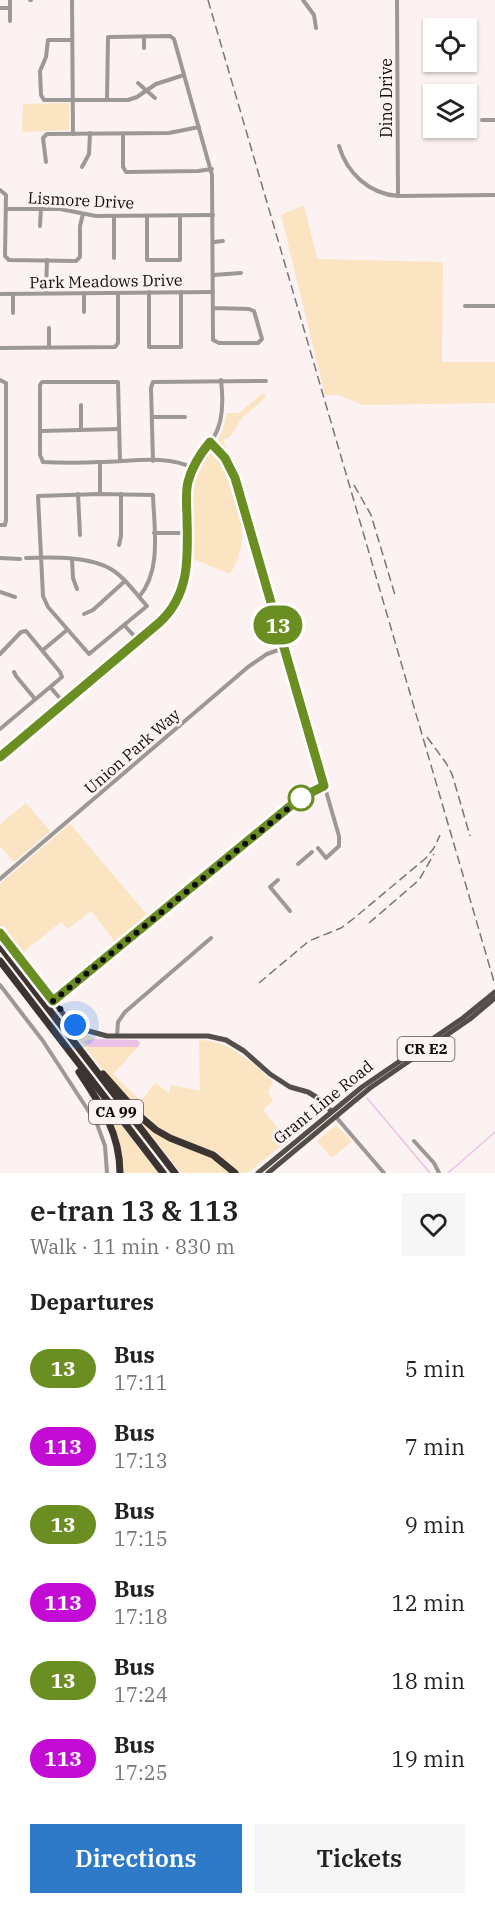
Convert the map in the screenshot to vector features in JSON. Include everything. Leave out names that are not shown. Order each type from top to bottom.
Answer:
[{"type":"highway","name":"CA 99","points":[[0,946],[175,1173]]},
{"type":"highway","name":"CA 99","points":[[0,961],[163,1173]]},
{"type":"highway","points":[[64,1030],[151,1126],[170,1138],[217,1157],[235,1173]]},
{"type":"highway","points":[[68,1052],[110,1121],[118,1147],[120,1173]]},
{"type":"main road","points":[[0,933],[65,1016],[80,1028],[100,1035],[208,1036],[226,1040],[244,1051],[270,1074],[290,1087],[308,1092],[321,1100],[331,1111]]},
{"type":"main road","name":"Grant Line Road","points":[[268,1173],[385,1077],[481,1007],[495,992]]},
{"type":"main road","name":"Grant Line Road","points":[[258,1173],[375,1077],[495,998]]},
{"type":"street","points":[[10,0],[10,21]]},
{"type":"street","points":[[72,0],[73,134]]},
{"type":"street","points":[[303,0],[314,15],[316,28]]},
{"type":"street","name":"Dino Drive","points":[[397,0],[398,196]]},
{"type":"street","points":[[0,8],[10,8]]},
{"type":"street","points":[[107,100],[108,37],[170,36],[174,39],[212,169],[213,340],[219,343],[258,343],[262,339],[254,311],[214,309]]},
{"type":"street","points":[[144,37],[144,48]]},
{"type":"street","points":[[72,40],[48,40],[40,71],[43,100],[131,99],[156,84],[184,75]]},
{"type":"street","points":[[138,83],[155,98]]},
{"type":"street","points":[[482,120],[495,120]]},
{"type":"street","points":[[46,162],[43,138],[47,134],[174,133],[199,127]]},
{"type":"street","points":[[82,167],[89,154],[90,134]]},
{"type":"street","points":[[123,134],[123,167],[126,172],[212,169]]},
{"type":"street","points":[[339,146],[350,170],[360,180],[376,190],[398,196],[495,195]]},
{"type":"street","name":"Lismore Drive","points":[[0,190],[6,195],[6,209],[67,209],[83,214],[114,216],[213,215]]},
{"type":"street","points":[[40,226],[41,208]]},
{"type":"street","points":[[6,209],[6,256],[9,260],[76,261],[80,257],[80,226],[83,214]]},
{"type":"street","points":[[114,216],[114,258]]},
{"type":"street","points":[[147,216],[147,260],[180,260],[180,216]]},
{"type":"street","points":[[213,242],[223,241]]},
{"type":"street","points":[[46,293],[47,260]]},
{"type":"street","points":[[213,275],[241,273]]},
{"type":"street","points":[[149,292],[149,347],[181,347],[181,292]]},
{"type":"street","name":"Park Meadows Drive","points":[[0,294],[213,292]]},
{"type":"street","points":[[84,293],[84,312]]},
{"type":"street","points":[[0,348],[115,346],[118,343],[118,293]]},
{"type":"street","points":[[13,294],[13,313]]},
{"type":"street","points":[[465,306],[495,306]]},
{"type":"street","points":[[49,328],[49,347]]},
{"type":"street","points":[[0,380],[6,383],[6,520],[5,525],[0,525]]},
{"type":"street","points":[[0,757],[166,617],[180,597],[187,570],[186,495],[192,468],[217,431],[221,419],[221,380]]},
{"type":"street","points":[[120,461],[118,382],[45,381],[40,385],[40,457],[43,462],[100,462],[153,460],[175,461],[192,468]]},
{"type":"street","points":[[153,460],[151,384],[153,382],[266,381]]},
{"type":"street","points":[[81,405],[81,430]]},
{"type":"street","points":[[152,417],[184,417]]},
{"type":"street","points":[[40,431],[119,429]]},
{"type":"street","points":[[210,442],[225,458],[235,478],[339,836],[339,846],[326,858],[318,848]]},
{"type":"street","points":[[100,462],[100,494]]},
{"type":"street","points":[[0,476],[6,476]]},
{"type":"street","points":[[78,494],[80,535]]},
{"type":"street","points":[[119,544],[121,494]]},
{"type":"street","points":[[26,558],[41,557],[89,561],[103,565],[125,581],[139,597],[147,606],[89,654],[44,600],[41,584],[41,557],[38,496],[153,495],[152,575],[139,597]]},
{"type":"street","points":[[154,533],[188,533]]},
{"type":"street","points":[[0,558],[20,559]]},
{"type":"street","points":[[72,560],[72,575],[76,590]]},
{"type":"street","points":[[84,614],[93,610],[125,581]]},
{"type":"street","points":[[0,592],[15,597]]},
{"type":"street","points":[[124,625],[138,640]]},
{"type":"street","points":[[43,650],[67,630]]},
{"type":"street","points":[[0,654],[21,632],[26,631],[62,677],[0,729]]},
{"type":"street","name":"Union Park Way","points":[[0,879],[248,667],[267,654],[284,648]]},
{"type":"street","points":[[14,672],[35,699]]},
{"type":"street","points":[[51,687],[64,703]]},
{"type":"street","points":[[53,1001],[300,798],[324,786]]},
{"type":"street","points":[[298,864],[312,852]]},
{"type":"street","points":[[278,880],[270,887],[290,911]]},
{"type":"street","points":[[117,1036],[118,1022],[125,1012],[211,938]]},
{"type":"street","points":[[0,985],[39,1035],[97,1124],[106,1150],[107,1173]]},
{"type":"street","points":[[336,1117],[384,1173]]},
{"type":"street","points":[[414,1141],[436,1166],[439,1173]]},
{"type":"shaded area","points":[[69,103],[69,130],[22,132],[23,104]]},
{"type":"shaded area","points":[[304,205],[317,259],[443,262],[442,362],[495,362],[495,403],[362,405],[339,395],[325,395],[281,215]]},
{"type":"shaded area","points":[[263,393],[266,397],[242,418],[230,437],[223,439],[228,454],[217,442],[227,413],[239,413]]},
{"type":"shaded area","points":[[208,450],[212,451],[223,463],[229,473],[242,516],[240,517],[241,547],[230,574],[191,558],[191,502],[195,475]]},
{"type":"shaded area","points":[[26,803],[50,831],[14,862],[0,846],[0,824]]},
{"type":"shaded area","points":[[70,824],[149,917],[117,944],[91,911],[68,929],[61,922],[21,954],[0,927],[0,884]]},
{"type":"shaded area","points":[[55,1009],[74,1028],[95,1039],[85,1041],[89,1047],[138,1047],[113,1074],[141,1101],[155,1083],[169,1093],[171,1085],[200,1091],[199,1040],[211,1041],[231,1048],[273,1082],[268,1092],[273,1101],[263,1110],[288,1140],[249,1172],[241,1173],[214,1152],[169,1134],[154,1125],[109,1077]]},
{"type":"shaded area","points":[[137,1040],[140,1043],[138,1047],[89,1047],[84,1041]]},
{"type":"shaded area","points":[[103,1102],[158,1173],[122,1173],[117,1133]]},
{"type":"shaded area","points":[[139,1118],[212,1158],[231,1173],[181,1173]]},
{"type":"shaded area","points":[[336,1125],[352,1141],[333,1157],[317,1141]]},
{"type":"waterway","points":[[367,1098],[430,1173]]},
{"type":"waterway","points":[[448,1173],[495,1132]]},
{"type":"railway","points":[[208,0],[495,985]]},
{"type":"railway","points":[[354,485],[371,515],[395,595]]},
{"type":"railway","points":[[427,737],[452,774],[470,836]]},
{"type":"railway","points":[[259,983],[309,941],[341,928],[353,919],[426,858],[440,835]]},
{"type":"railway","points":[[369,923],[419,880],[434,854]]},
{"type":"bus line","name":"13","points":[[0,757],[166,617],[176,604],[183,590],[187,570],[186,495],[188,483],[192,468],[210,442],[225,458],[235,478],[324,786],[300,798],[53,1001],[0,933]]},
{"type":"route","points":[[75,1025],[53,1001],[301,798]]}]
